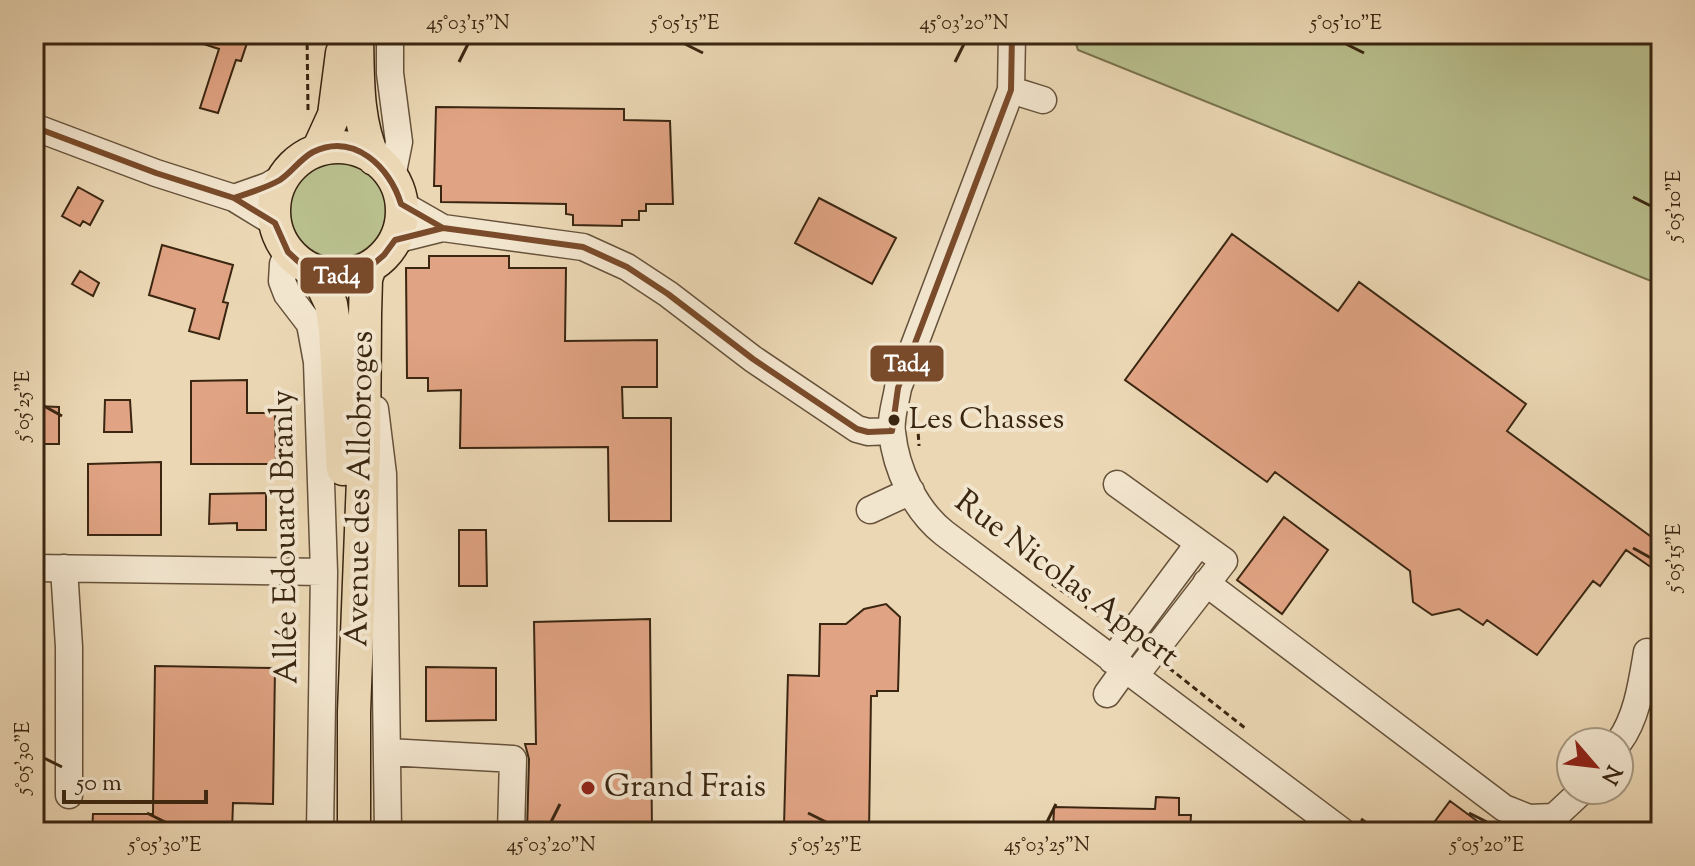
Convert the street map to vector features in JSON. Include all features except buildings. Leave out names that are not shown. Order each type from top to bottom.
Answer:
[{"type":"main road","points":[[344,39],[366,141],[389,180],[401,222],[395,240],[370,267],[353,274],[334,276],[316,272],[288,252],[275,223],[276,199],[285,176],[313,136],[334,115],[344,39]]},
{"type":"main road","points":[[313,136],[347,148],[389,180]]},
{"type":"main road","name":"Avenue des Allobroges","points":[[354,832],[354,712],[346,602],[342,436],[370,267]]},
{"type":"main road","name":"Avenue des Allobroges","points":[[316,272],[331,304],[373,463],[354,712]]},
{"type":"street","points":[[390,34],[390,73],[399,142],[389,180],[443,228]]},
{"type":"street","name":"Rue Nicolas Appert","points":[[1012,34],[1011,90],[898,388],[892,431],[903,474],[919,507],[937,528],[1334,824]]},
{"type":"street","points":[[1011,90],[1043,100]]},
{"type":"street","points":[[34,127],[156,173],[234,198],[275,223]]},
{"type":"street","points":[[234,198],[268,186],[285,176]]},
{"type":"street","points":[[395,240],[443,228],[583,247],[627,267],[668,294],[753,359],[857,429],[892,431]]},
{"type":"street","name":"Allée Edouard Branly","points":[[288,252],[282,281],[287,294],[310,324],[315,341],[324,572],[320,832]]},
{"type":"street","points":[[373,463],[388,752],[388,832]]},
{"type":"street","points":[[1117,484],[1224,561],[1152,655],[1124,668]]},
{"type":"street","points":[[870,510],[911,491]]},
{"type":"street","points":[[1107,694],[1124,668],[1130,638],[1199,543]]},
{"type":"street","points":[[34,568],[324,572]]},
{"type":"street","points":[[64,568],[69,647],[69,795]]},
{"type":"street","points":[[1206,583],[1504,808],[1529,818],[1554,817],[1566,806]]},
{"type":"street","points":[[1629,726],[1643,680],[1647,652]]},
{"type":"street","points":[[388,752],[513,759],[511,832]]},
{"type":"path","points":[[307,34],[313,136]]},
{"type":"path","points":[[917,410],[919,452]]},
{"type":"path","points":[[1052,584],[1130,638]]},
{"type":"path","points":[[1152,655],[1246,729]]},
{"type":"path","points":[[1334,824],[1379,832]]},
{"type":"green space","points":[[1073,34],[1661,34],[1661,285],[1078,50]]},
{"type":"green space","points":[[338,162],[356,166],[372,176],[382,192],[386,210],[382,228],[372,244],[356,254],[338,258],[320,254],[304,244],[294,228],[290,210],[294,192],[304,176],[320,166]]},
{"type":"transit line","name":"Tad4","points":[[34,127],[156,173],[234,198],[275,223],[288,252],[301,264],[334,276],[353,274],[370,267],[395,240],[443,228],[583,247],[627,267],[668,294],[753,359],[857,429],[892,431],[898,388],[1011,90],[1012,34]]},
{"type":"transit line","name":"Tad4","points":[[234,198],[280,180],[313,152],[342,146],[368,157],[388,177],[401,204],[443,228]]},
{"type":"place","name":"Les Chasses","points":[[894,420]]},
{"type":"place","name":"Grand Frais","points":[[588,788]]}]
